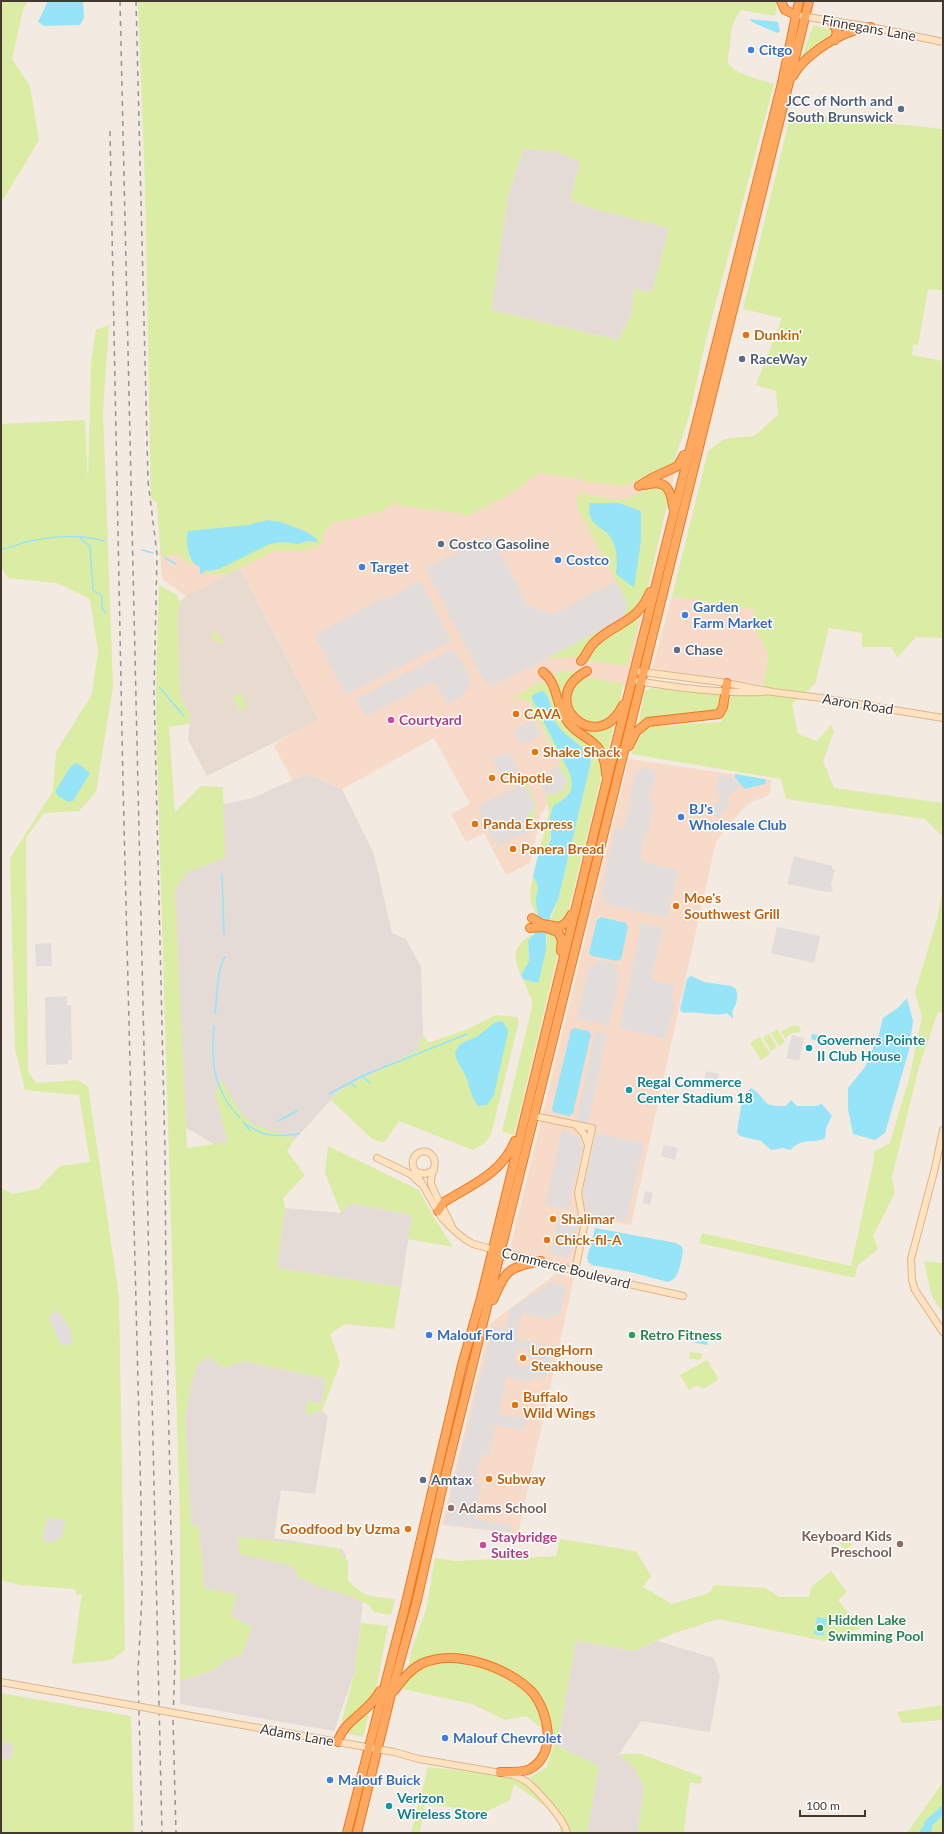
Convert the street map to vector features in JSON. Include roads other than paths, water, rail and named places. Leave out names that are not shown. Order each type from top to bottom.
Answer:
[{"type":"highway","points":[[781,1],[785,10],[796,15]]},
{"type":"highway","points":[[357,1833],[386,1678],[497,1250],[534,1116],[620,767],[641,681],[639,671],[660,570],[782,83],[799,1]]},
{"type":"highway","points":[[347,1833],[391,1694],[419,1593],[443,1486],[485,1317],[497,1250],[524,1122],[606,784],[632,680],[639,671],[809,1]]},
{"type":"highway","points":[[831,21],[837,31],[835,40]]},
{"type":"highway","points":[[788,86],[796,71],[813,53],[854,30],[871,27]]},
{"type":"highway","points":[[674,515],[672,498],[666,487],[656,482],[638,486],[678,466],[693,435]]},
{"type":"highway","points":[[581,661],[596,641],[629,620],[638,612],[648,597],[660,570]]},
{"type":"highway","points":[[586,671],[571,683],[566,698],[570,713],[583,725],[600,726],[610,722],[618,713],[630,689]]},
{"type":"highway","points":[[543,672],[554,684],[566,719],[596,744],[602,752],[606,765],[606,784]]},
{"type":"highway","points":[[620,767],[634,734],[643,725],[657,720],[717,715],[723,710],[727,687]]},
{"type":"highway","points":[[532,918],[536,926],[554,928],[560,927],[566,924],[576,908]]},
{"type":"highway","points":[[554,928],[560,934],[562,940],[555,993]]},
{"type":"highway","points":[[440,1207],[499,1167],[509,1154],[524,1122]]},
{"type":"highway","points":[[485,1317],[502,1281],[509,1271],[517,1266],[540,1261]]},
{"type":"highway","points":[[391,1694],[407,1675],[417,1667],[428,1662],[443,1659],[459,1659],[479,1662],[500,1670],[519,1682],[532,1693],[542,1708],[547,1727],[546,1746],[541,1758],[529,1769],[520,1772],[500,1772]]},
{"type":"highway","points":[[338,1742],[343,1730],[375,1699],[386,1678]]},
{"type":"street","name":"Finnegans Lane","points":[[796,15],[871,27],[943,42]]},
{"type":"street","name":"Aaron Road","points":[[639,671],[727,687],[822,698],[943,718]]},
{"type":"street","name":"Aaron Road","points":[[632,680],[676,687],[727,687]]},
{"type":"street","points":[[534,1116],[592,1128],[578,1193],[584,1227],[575,1271]]},
{"type":"street","points":[[576,1125],[584,1134],[588,1145]]},
{"type":"street","points":[[943,1130],[912,1259],[912,1280],[915,1290],[943,1332]]},
{"type":"street","points":[[428,1152],[434,1157],[436,1163],[434,1170],[425,1174],[416,1172],[413,1166],[413,1160],[417,1153],[428,1152]]},
{"type":"street","points":[[377,1158],[410,1174],[428,1193]]},
{"type":"street","name":"Commerce Boulevard","points":[[434,1170],[432,1185],[440,1207]]},
{"type":"street","name":"Commerce Boulevard","points":[[416,1172],[428,1193],[440,1207],[453,1229],[466,1240],[575,1271],[683,1296]]},
{"type":"street","name":"Adams Lane","points":[[1,1682],[338,1742],[444,1764],[513,1775],[527,1782],[559,1817],[567,1833]]},
{"type":"water","points":[[48,1],[83,1],[84,18],[80,25],[44,26],[38,22]]},
{"type":"water","points":[[749,19],[778,22],[780,32],[777,33],[754,23]]},
{"type":"water","points":[[590,503],[619,503],[641,511],[641,541],[634,588],[616,574],[617,565],[615,547],[608,534],[596,525],[590,516]]},
{"type":"water","points":[[267,520],[281,522],[307,532],[318,540],[317,542],[308,541],[298,544],[283,542],[270,544],[219,569],[210,571],[206,570],[200,574],[200,567],[193,562],[189,554],[187,546],[188,531],[249,525]]},
{"type":"water","points":[[543,691],[550,702],[552,715],[556,723],[586,752],[591,762],[558,900],[551,914],[546,934],[546,949],[539,981],[537,983],[523,979],[521,975],[529,961],[528,940],[539,927],[536,903],[538,888],[533,876],[538,856],[548,846],[551,839],[550,818],[553,806],[569,794],[572,786],[570,774],[532,699],[532,696]]},
{"type":"water","points":[[77,763],[90,773],[73,801],[68,802],[57,795],[56,790],[71,766]]},
{"type":"water","points":[[735,774],[764,779],[766,780],[765,784],[745,789],[735,778]]},
{"type":"water","points":[[601,917],[626,923],[628,927],[621,959],[617,961],[592,956],[589,953],[597,920]]},
{"type":"water","points":[[691,976],[704,982],[731,986],[735,988],[737,997],[732,1012],[732,1018],[727,1013],[684,1013],[680,1010],[687,979]]},
{"type":"water","points":[[907,998],[913,1021],[909,1050],[885,1133],[875,1140],[853,1134],[848,1109],[848,1088],[865,1067],[879,1034],[883,1018],[899,1007]]},
{"type":"water","points":[[499,1021],[503,1022],[508,1032],[494,1095],[487,1105],[478,1106],[472,1096],[467,1079],[458,1063],[455,1052],[460,1044],[478,1036],[494,1023]]},
{"type":"water","points":[[574,1028],[588,1031],[591,1034],[573,1113],[569,1116],[553,1112],[552,1109],[571,1030]]},
{"type":"water","points":[[812,1034],[824,1036],[822,1044],[818,1043],[819,1041],[811,1039]]},
{"type":"water","points":[[751,1088],[757,1092],[765,1102],[772,1105],[786,1106],[791,1100],[797,1106],[815,1106],[822,1104],[832,1116],[826,1128],[825,1138],[800,1143],[790,1150],[783,1148],[771,1150],[761,1141],[740,1136],[737,1132],[743,1095]]},
{"type":"water","points":[[595,1228],[676,1243],[681,1246],[683,1250],[681,1264],[675,1277],[668,1282],[630,1272],[592,1265],[588,1262],[587,1258]]},
{"type":"water","points":[[696,1335],[708,1339],[707,1345],[695,1343]]},
{"type":"water","name":"Hidden Lake Swimming Pool","points":[[817,1617],[827,1619],[823,1636],[814,1634]]},
{"type":"waterway","points":[[1,549],[25,542],[55,537],[74,536],[104,541]]},
{"type":"waterway","points":[[80,537],[90,546],[93,590],[102,596],[102,608],[106,613]]},
{"type":"waterway","points":[[142,550],[153,553]]},
{"type":"waterway","points":[[165,558],[176,564]]},
{"type":"waterway","points":[[159,687],[184,716]]},
{"type":"waterway","points":[[222,874],[224,934]]},
{"type":"waterway","points":[[215,1013],[220,968],[225,957]]},
{"type":"waterway","points":[[214,1026],[213,1052],[219,1086],[231,1108],[240,1118]]},
{"type":"waterway","points":[[329,1094],[362,1076],[467,1034]]},
{"type":"waterway","points":[[362,1076],[370,1083]]},
{"type":"waterway","points":[[351,1083],[356,1088]]},
{"type":"waterway","points":[[278,1121],[297,1111]]},
{"type":"waterway","points":[[243,1122],[257,1131],[270,1135],[283,1136],[299,1134]]},
{"type":"waterway","points":[[244,1123],[250,1131]]},
{"type":"waterway","points":[[924,1833],[924,1831],[928,1830],[928,1824],[943,1810]]},
{"type":"railway","points":[[120,1],[162,1833]]},
{"type":"railway","points":[[136,1],[148,481],[157,554],[154,692],[165,1152],[171,1533],[175,1661],[173,1719],[176,1833]]},
{"type":"railway","points":[[110,131],[123,784],[141,1502],[142,1596],[138,1671],[142,1833]]},
{"type":"place","name":"Citgo","points":[[751,50]]},
{"type":"place","name":"JCC of North and South Brunswick","points":[[901,109]]},
{"type":"place","name":"Dunkin'","points":[[746,335]]},
{"type":"place","name":"RaceWay","points":[[742,359]]},
{"type":"place","name":"Costco Gasoline","points":[[441,544]]},
{"type":"place","name":"Costco","points":[[558,560]]},
{"type":"place","name":"Target","points":[[362,567]]},
{"type":"place","name":"Garden Farm Market","points":[[685,615]]},
{"type":"place","name":"Chase","points":[[677,650]]},
{"type":"place","name":"CAVA","points":[[516,714]]},
{"type":"place","name":"Courtyard","points":[[391,720]]},
{"type":"place","name":"Shake Shack","points":[[535,752]]},
{"type":"place","name":"Chipotle","points":[[492,778]]},
{"type":"place","name":"BJ's Wholesale Club","points":[[681,817]]},
{"type":"place","name":"Panda Express","points":[[475,824]]},
{"type":"place","name":"Panera Bread","points":[[513,849]]},
{"type":"place","name":"Moe's Southwest Grill","points":[[676,906]]},
{"type":"place","name":"Governers Pointe II Club House","points":[[809,1048]]},
{"type":"place","name":"Regal Commerce Center Stadium 18","points":[[629,1090]]},
{"type":"place","name":"Shalimar","points":[[553,1219]]},
{"type":"place","name":"Chick-fil-A","points":[[547,1240]]},
{"type":"place","name":"Malouf Ford","points":[[429,1335]]},
{"type":"place","name":"Retro Fitness","points":[[632,1335]]},
{"type":"place","name":"LongHorn Steakhouse","points":[[523,1358]]},
{"type":"place","name":"Buffalo Wild Wings","points":[[515,1405]]},
{"type":"place","name":"Subway","points":[[489,1479]]},
{"type":"place","name":"Amtax","points":[[423,1480]]},
{"type":"place","name":"Adams School","points":[[451,1508]]},
{"type":"place","name":"Goodfood by Uzma","points":[[408,1529]]},
{"type":"place","name":"Keyboard Kids Preschool","points":[[900,1544]]},
{"type":"place","name":"Staybridge Suites","points":[[483,1545]]},
{"type":"place","name":"Hidden Lake Swimming Pool","points":[[820,1628]]},
{"type":"place","name":"Malouf Chevrolet","points":[[445,1738]]},
{"type":"place","name":"Malouf Buick","points":[[330,1780]]},
{"type":"place","name":"Verizon Wireless Store","points":[[389,1806]]}]
